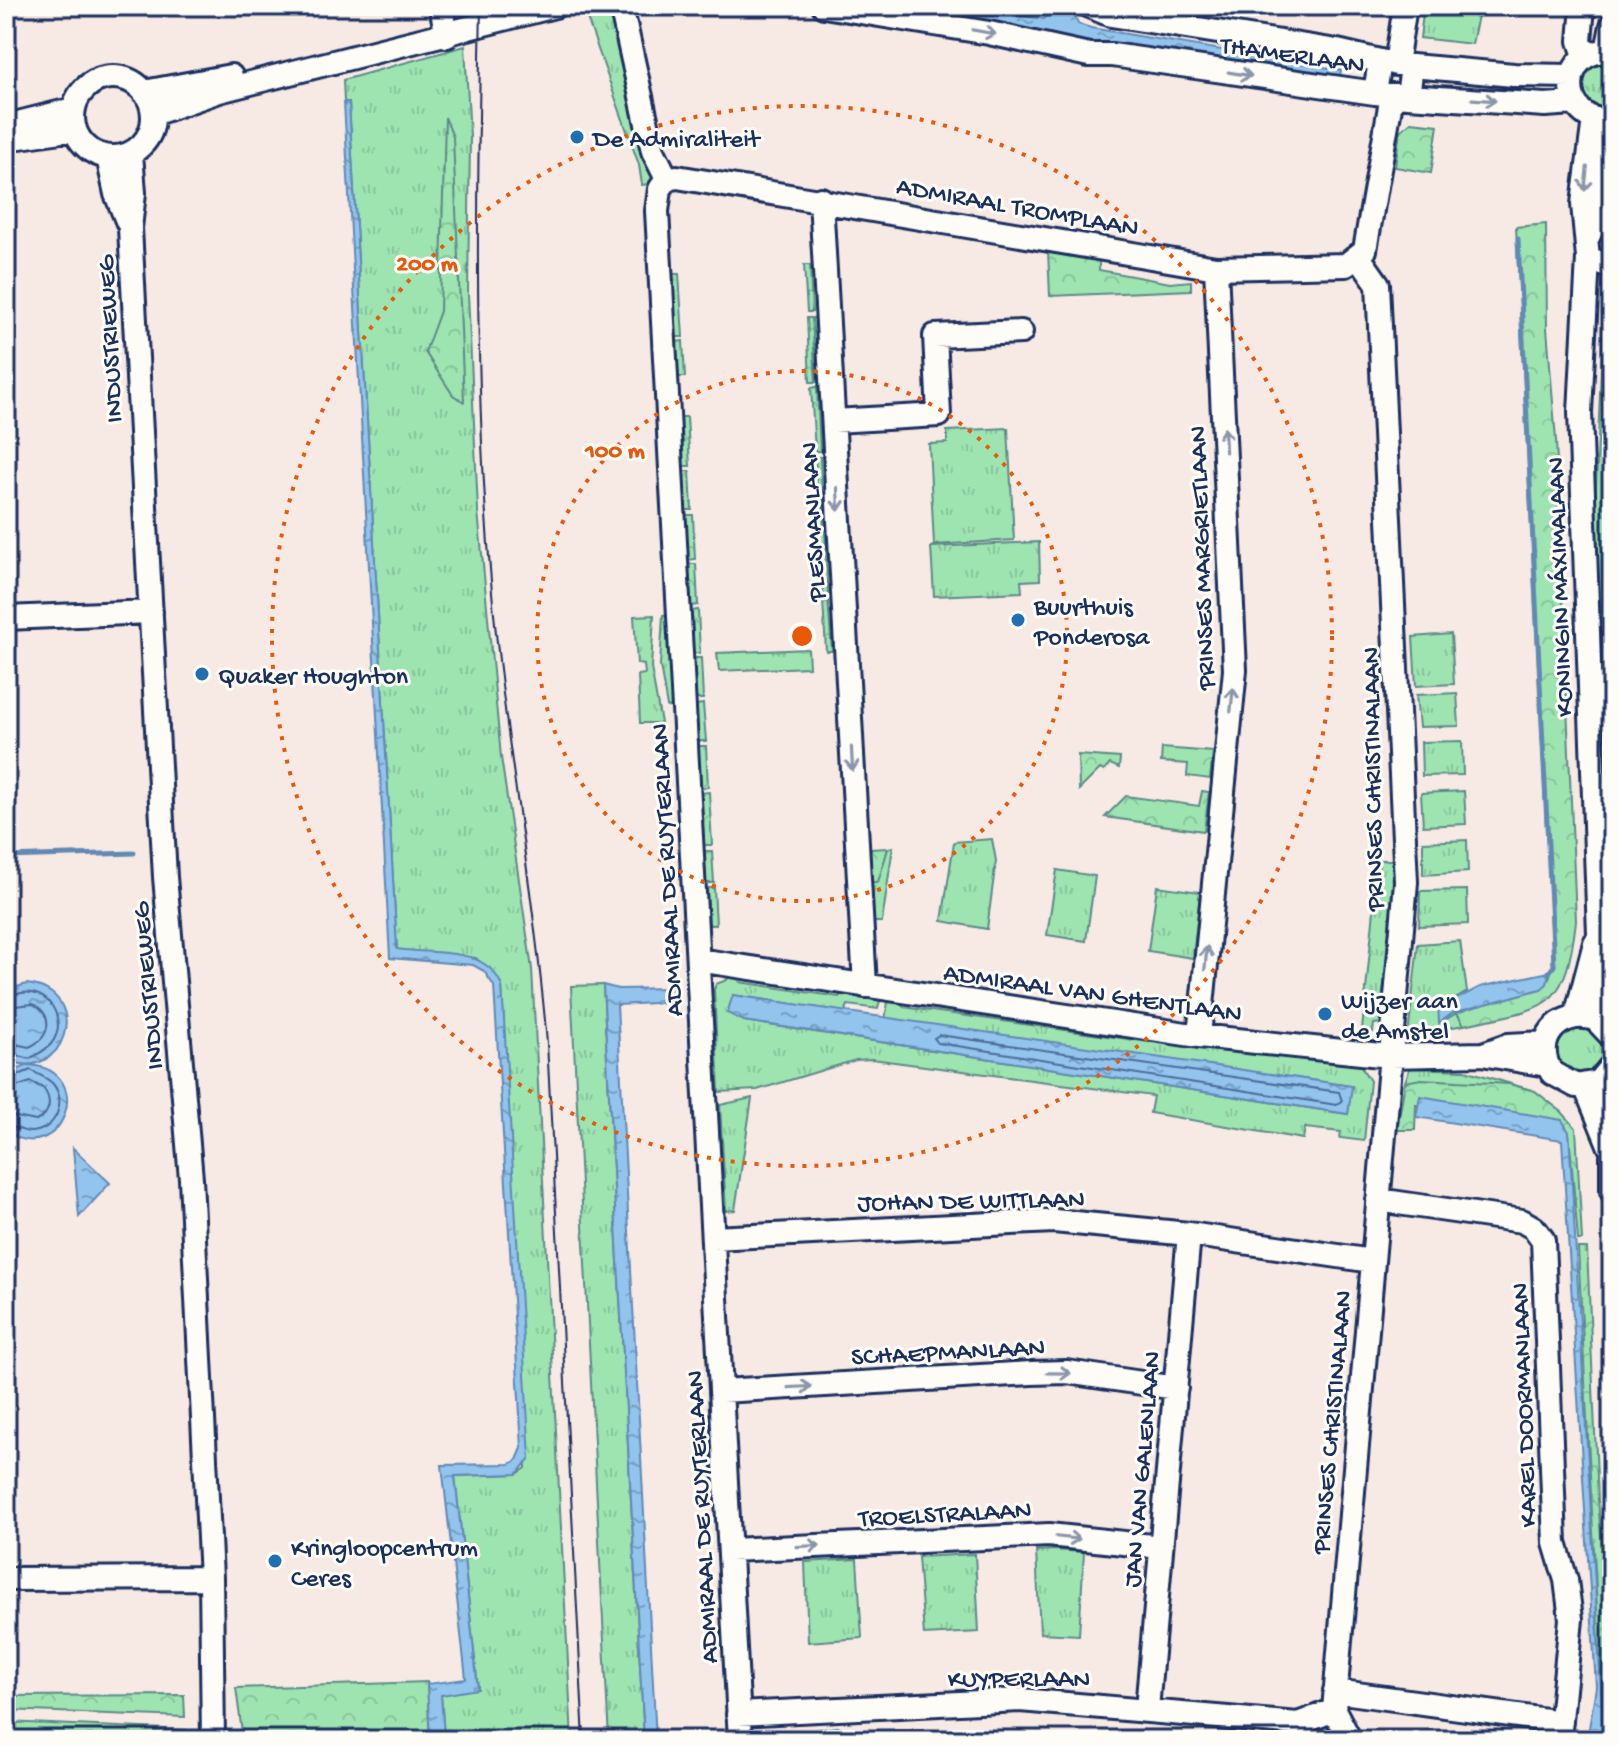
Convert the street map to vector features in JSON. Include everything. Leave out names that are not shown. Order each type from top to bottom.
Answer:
[{"type":"street","points":[[144,92],[261,71],[511,6]]},
{"type":"street","points":[[153,114],[444,22],[555,6]]},
{"type":"street","points":[[621,6],[653,151],[667,179]]},
{"type":"street","name":"THAMERLAAN","points":[[824,6],[998,35],[1089,55],[1112,55],[1392,94],[1545,105],[1574,103]]},
{"type":"street","points":[[1094,6],[1111,15],[1337,51],[1396,64],[1514,75],[1571,76],[1602,53],[1612,26]]},
{"type":"street","points":[[1359,257],[1365,250],[1372,225],[1405,6]]},
{"type":"street","points":[[1583,6],[1580,41],[1602,53]]},
{"type":"street","points":[[1392,94],[1396,64]]},
{"type":"street","points":[[1571,76],[1574,103],[1603,119]]},
{"type":"street","points":[[103,78],[126,79],[144,92],[153,114],[148,137],[119,155],[88,148],[74,119],[84,90],[103,78]]},
{"type":"street","points":[[6,126],[74,119]]},
{"type":"street","points":[[6,139],[74,119]]},
{"type":"street","name":"KONINGIN MÁXIMALAAN","points":[[1586,1017],[1603,964],[1599,934],[1581,428],[1588,248],[1583,204],[1603,119]]},
{"type":"street","name":"KONINGIN MÁXIMALAAN","points":[[1588,248],[1602,208],[1612,134]]},
{"type":"street","name":"INDUSTRIEWEG","points":[[119,155],[134,193],[130,228],[165,877],[191,1179],[211,1578],[213,1740]]},
{"type":"street","name":"ADMIRAAL TROMPLAAN","points":[[667,179],[688,179],[821,199],[1216,268],[1346,265],[1359,257]]},
{"type":"street","name":"ADMIRAAL DE RUYTERLAAN","points":[[667,179],[660,189],[657,211],[740,1740]]},
{"type":"street","name":"PLESMANLAAN","points":[[821,199],[865,986]]},
{"type":"street","points":[[1588,248],[1612,267]]},
{"type":"street","name":"PRINSES CHRISTINALAAN","points":[[1335,1701],[1406,854],[1378,284],[1359,257]]},
{"type":"street","name":"PRINSES MARGRIETLAAN","points":[[1199,1036],[1235,670],[1216,268]]},
{"type":"street","points":[[834,421],[939,415],[935,336],[1021,332]]},
{"type":"street","points":[[6,618],[151,612]]},
{"type":"street","name":"ADMIRAAL VAN GHENTLAAN","points":[[698,960],[1199,1036],[1390,1056],[1546,1054]]},
{"type":"street","points":[[1600,1076],[1558,1080],[1546,1054],[1556,1024],[1586,1017],[1612,1037]]},
{"type":"street","points":[[1600,1076],[1612,1119]]},
{"type":"street","points":[[1600,1076],[1611,1138],[1612,1191]]},
{"type":"street","name":"KAREL DOORMANLAAN","points":[[1378,1200],[1522,1221],[1534,1228],[1543,1240],[1555,1543],[1566,1580],[1571,1619],[1560,1731]]},
{"type":"street","name":"JOHAN DE WITTLAAN","points":[[713,1238],[1031,1220],[1189,1234],[1372,1261]]},
{"type":"street","name":"JAN VAN GALENLAAN","points":[[1147,1709],[1189,1234]]},
{"type":"street","name":"SCHAEPMANLAAN","points":[[722,1391],[1067,1372],[1176,1388]]},
{"type":"street","name":"TROELSTRALAAN","points":[[730,1550],[1049,1535],[1161,1547]]},
{"type":"street","points":[[6,1579],[211,1578]]},
{"type":"street","name":"KUYPERLAAN","points":[[738,1714],[1020,1700],[1147,1709],[1297,1732]]},
{"type":"street","points":[[1297,1732],[1335,1701],[1560,1731]]},
{"type":"street","points":[[1335,1701],[1350,1740]]},
{"type":"green space","points":[[1424,6],[1480,6],[1472,44],[1420,38]]},
{"type":"green space","points":[[611,11],[654,183],[642,185],[639,165],[587,18]]},
{"type":"green space","points":[[465,46],[470,137],[468,293],[478,511],[501,757],[532,969],[572,1740],[444,1737],[441,1695],[478,1688],[455,1476],[517,1474],[526,1468],[502,986],[476,958],[397,950],[349,102],[344,102],[343,80]]},
{"type":"green space","points":[[1612,64],[1612,107],[1600,108],[1586,100],[1582,79],[1591,67]]},
{"type":"green space","points":[[445,117],[453,137],[464,402],[453,395],[425,352],[440,311]]},
{"type":"green space","points":[[1411,122],[1438,125],[1431,173],[1395,167],[1400,131]]},
{"type":"green space","points":[[1546,224],[1547,328],[1556,440],[1576,921],[1566,974],[1558,990],[1547,1001],[1515,1014],[1464,1025],[1457,1013],[1549,978],[1553,966],[1516,227]]},
{"type":"green space","points":[[1048,251],[1099,260],[1099,270],[1170,283],[1191,281],[1191,290],[1050,296]]},
{"type":"green space","points":[[804,265],[810,265],[812,312],[807,312]]},
{"type":"green space","points":[[672,274],[679,274],[683,337],[675,337]]},
{"type":"green space","points":[[1612,301],[1612,911],[1594,532],[1604,302]]},
{"type":"green space","points":[[818,317],[821,381],[816,382],[812,318]]},
{"type":"green space","points":[[807,318],[812,318],[816,382],[810,382]]},
{"type":"green space","points":[[683,341],[685,377],[678,377],[676,342]]},
{"type":"green space","points":[[817,387],[822,387],[825,450],[820,451]]},
{"type":"green space","points":[[817,387],[820,451],[815,451],[811,388]]},
{"type":"green space","points":[[680,417],[687,417],[690,466],[683,466]]},
{"type":"green space","points":[[1008,428],[1014,540],[934,545],[929,444],[947,443],[947,431]]},
{"type":"green space","points":[[826,456],[830,525],[824,525],[820,457]]},
{"type":"green space","points":[[815,457],[820,457],[824,525],[819,526]]},
{"type":"green space","points":[[683,471],[690,471],[692,510],[685,510]]},
{"type":"green space","points":[[685,515],[693,515],[695,559],[688,560]]},
{"type":"green space","points":[[819,531],[825,531],[828,594],[823,594]]},
{"type":"green space","points":[[1039,542],[1040,580],[1021,581],[1022,592],[934,596],[931,547]]},
{"type":"green space","points":[[688,564],[696,564],[698,605],[691,606]]},
{"type":"green space","points":[[828,599],[832,651],[826,651],[823,600]]},
{"type":"green space","points":[[698,610],[700,653],[693,653],[691,611]]},
{"type":"green space","points":[[672,614],[676,708],[667,707],[660,666],[663,615]]},
{"type":"green space","points":[[654,615],[651,668],[661,723],[640,723],[638,675],[645,674],[644,665],[637,664],[634,616]]},
{"type":"green space","points":[[1451,634],[1454,684],[1416,686],[1413,637]]},
{"type":"green space","points":[[808,649],[809,667],[719,671],[717,653]]},
{"type":"green space","points":[[694,658],[701,658],[703,699],[696,699]]},
{"type":"green space","points":[[1457,693],[1459,726],[1419,727],[1416,695]]},
{"type":"green space","points":[[703,704],[706,741],[698,741],[696,705]]},
{"type":"green space","points":[[1462,741],[1463,775],[1422,776],[1421,742]]},
{"type":"green space","points":[[698,746],[706,746],[708,787],[701,788]]},
{"type":"green space","points":[[1162,748],[1213,752],[1210,779],[1187,776],[1188,764],[1161,762]]},
{"type":"green space","points":[[1078,755],[1120,758],[1119,768],[1110,764],[1104,771],[1100,769],[1079,790]]},
{"type":"green space","points":[[1202,791],[1209,792],[1204,831],[1105,817],[1126,796],[1199,806]]},
{"type":"green space","points":[[1464,791],[1466,824],[1423,826],[1421,793]]},
{"type":"green space","points":[[709,792],[712,845],[704,845],[701,793]]},
{"type":"green space","points":[[992,839],[996,861],[987,929],[942,921],[954,842]]},
{"type":"green space","points":[[1467,840],[1468,872],[1423,875],[1423,842]]},
{"type":"green space","points":[[893,847],[882,922],[872,922],[871,882],[878,881],[888,848]]},
{"type":"green space","points":[[888,848],[878,882],[871,882],[870,849]]},
{"type":"green space","points":[[704,851],[712,851],[714,883],[706,883]]},
{"type":"green space","points":[[1379,860],[1395,860],[1382,1023],[1374,1024],[1373,1032],[1362,1030]]},
{"type":"green space","points":[[1057,870],[1095,876],[1086,941],[1047,935]]},
{"type":"green space","points":[[1157,886],[1200,892],[1193,958],[1148,951]]},
{"type":"green space","points":[[707,888],[714,888],[716,925],[709,925]]},
{"type":"green space","points":[[1467,890],[1468,924],[1419,926],[1420,891]]},
{"type":"green space","points":[[1460,941],[1467,992],[1449,1003],[1445,1020],[1457,1013],[1464,1025],[1413,1034],[1409,1028],[1418,944]]},
{"type":"green space","points":[[729,975],[735,975],[740,982],[839,997],[844,991],[881,996],[878,1009],[848,1005],[845,1012],[733,995],[744,1021],[1348,1114],[1351,1086],[885,1019],[889,997],[898,999],[904,1007],[1149,1042],[1160,1037],[1360,1065],[1370,1081],[1364,1141],[1340,1138],[1341,1132],[1305,1128],[1303,1139],[1150,1113],[1153,1096],[872,1059],[856,1060],[757,1090],[719,1092],[714,990],[716,984],[727,980]]},
{"type":"green space","points":[[603,985],[644,1740],[609,1740],[571,986]]},
{"type":"green space","points":[[1580,1028],[1596,1035],[1603,1051],[1596,1067],[1580,1074],[1564,1067],[1557,1051],[1564,1035]]},
{"type":"green space","points":[[1410,1068],[1465,1070],[1531,1090],[1509,1084],[1405,1082]]},
{"type":"green space","points":[[1421,1079],[1509,1084],[1535,1091],[1562,1112],[1576,1128],[1582,1240],[1578,1240],[1569,1132],[1416,1104],[1415,1130],[1397,1130],[1405,1082]]},
{"type":"green space","points":[[752,1098],[735,1210],[726,1211],[720,1105]]},
{"type":"green space","points":[[1578,1248],[1587,1248],[1598,1500],[1612,1667],[1612,1740],[1604,1740]]},
{"type":"green space","points":[[1036,1551],[1084,1552],[1079,1635],[1040,1633]]},
{"type":"green space","points":[[975,1554],[979,1632],[924,1635],[918,1557]]},
{"type":"green space","points":[[857,1559],[862,1638],[808,1642],[805,1562]]},
{"type":"green space","points":[[427,1682],[430,1740],[243,1740],[236,1688]]},
{"type":"green space","points":[[184,1695],[185,1717],[6,1710],[6,1696]]},
{"type":"green space","points":[[6,1722],[186,1730],[186,1740],[6,1740]]},
{"type":"green space","points":[[1322,1725],[1339,1732],[1329,1740],[1305,1740],[1311,1729]]},
{"type":"green space","points":[[837,1727],[852,1734],[856,1740],[790,1740],[813,1730]]},
{"type":"water","points":[[867,6],[958,6],[1044,19],[1051,9],[1074,12],[1078,24],[1091,28],[1341,70],[1338,85]]},
{"type":"water","points":[[344,102],[349,102],[397,949],[471,957],[494,973],[502,986],[530,1458],[517,1474],[455,1476],[478,1689],[441,1695],[444,1737],[464,1740],[430,1740],[427,1684],[466,1679],[442,1465],[510,1464],[517,1460],[522,1448],[494,986],[484,971],[473,965],[390,958]]},
{"type":"water","points":[[1549,972],[1547,984],[1541,989],[1453,1013],[1439,1023],[1438,1003],[1449,1003],[1480,987]]},
{"type":"water","points":[[27,984],[48,991],[61,1003],[66,1019],[64,1035],[56,1050],[43,1061],[26,1064],[6,1059],[6,990]]},
{"type":"water","points":[[603,985],[618,989],[672,988],[672,1002],[617,1005],[656,1740],[644,1740]]},
{"type":"water","points":[[733,995],[1352,1086],[1348,1114],[744,1021],[727,1013]]},
{"type":"water","points":[[29,1065],[50,1071],[63,1083],[67,1099],[64,1115],[56,1129],[43,1138],[26,1140],[6,1131],[6,1074]]},
{"type":"water","points":[[1420,1096],[1562,1120],[1569,1132],[1604,1740],[1587,1740],[1596,1687],[1562,1140],[1416,1117]]},
{"type":"water","points":[[73,1148],[110,1183],[79,1217]]},
{"type":"waterway","points":[[1518,239],[1554,966],[1549,972]]},
{"type":"waterway","points":[[6,857],[134,853]]},
{"type":"tram line","points":[[481,6],[478,294],[486,509],[503,697],[535,927],[547,1043],[584,1740]]},
{"type":"place","name":"De Admiraliteit","points":[[577,137]]},
{"type":"place","name":"Buurthuis Ponderosa","points":[[1018,620]]},
{"type":"place","name":"Quaker Houghton","points":[[202,674]]},
{"type":"place","name":"Wijzer aan de Amstel","points":[[1325,1014]]},
{"type":"place","name":"Kringloopcentrum Ceres","points":[[275,1561]]}]
